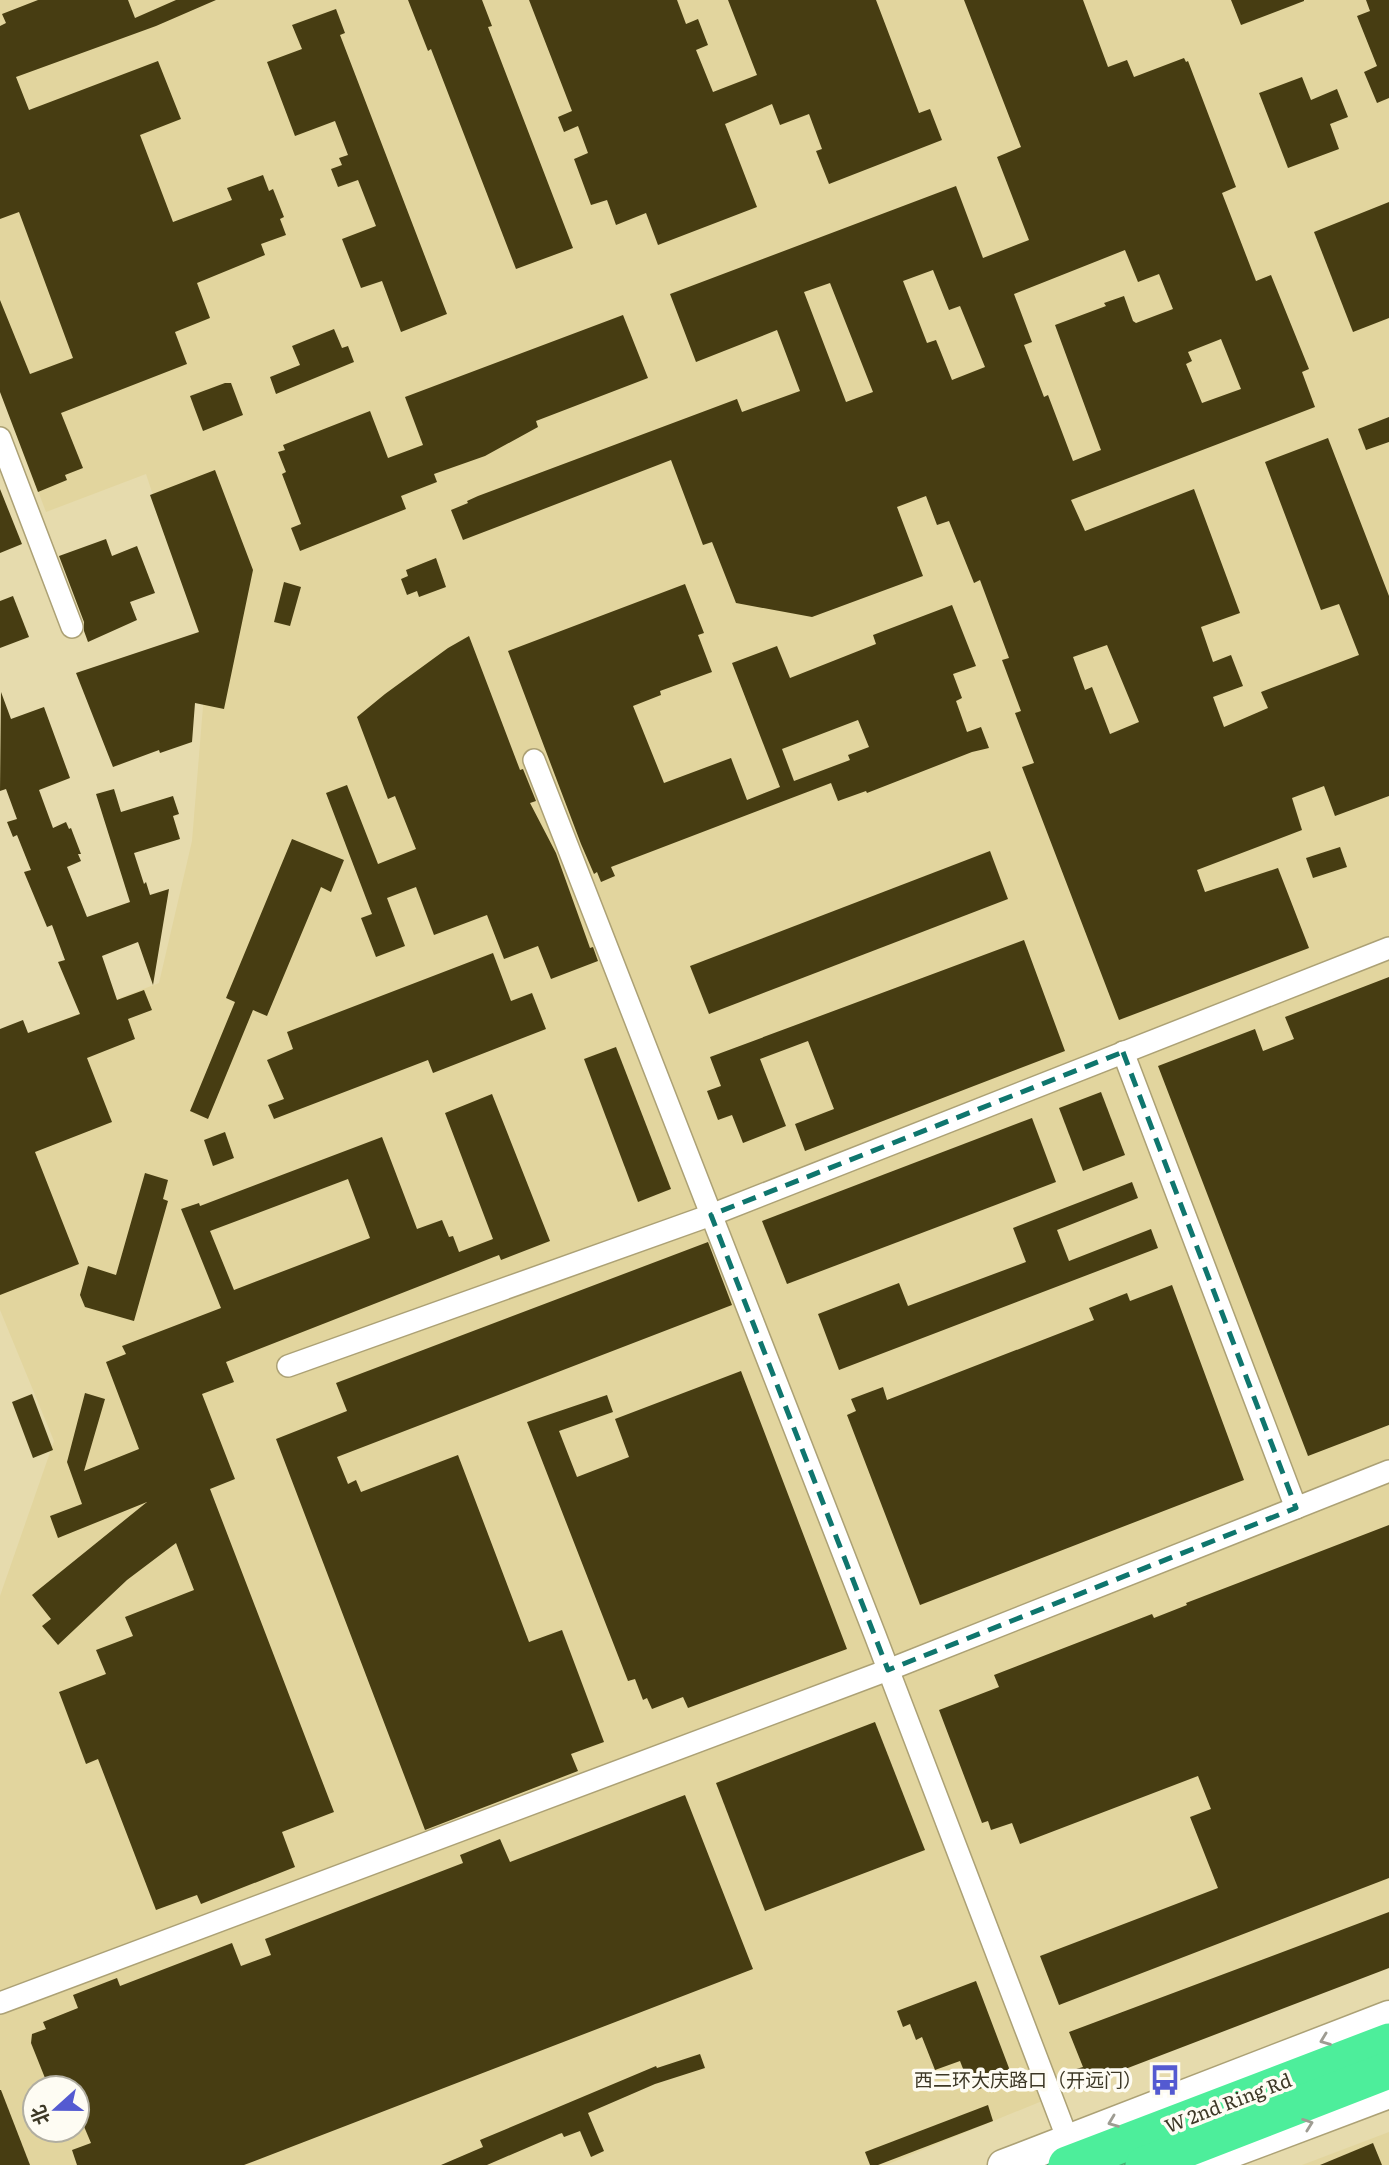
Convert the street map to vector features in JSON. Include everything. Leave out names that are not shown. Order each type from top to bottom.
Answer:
[{"type":"highway","name":"W 2nd Ring Rd","points":[[1067,2152],[1389,2042]]},
{"type":"highway","name":"W 2nd Ring Rd","points":[[1144,2165],[1389,2070]]},
{"type":"main road","points":[[1003,2165],[1067,2152],[1389,2016]]},
{"type":"main road","points":[[1202,2164],[1389,2094]]},
{"type":"street","points":[[0,438],[72,627]]},
{"type":"street","points":[[534,760],[888,1670],[1067,2152]]},
{"type":"street","points":[[288,1366],[711,1215],[1389,948]]},
{"type":"street","points":[[1123,1052],[1296,1508]]},
{"type":"street","points":[[0,2003],[888,1670],[1389,1471]]},
{"type":"highlighted area","points":[[1123,1052],[1296,1508],[888,1670],[711,1215]]},
{"type":"shaded area","points":[[0,0],[1389,0],[1389,1963],[1303,1994],[886,2165],[0,2165],[0,1596],[54,1441],[0,1310],[0,1044],[159,983],[192,841],[207,658],[146,474],[46,512],[0,391]]},
{"type":"shaded area","points":[[1389,2132],[1389,2165],[1302,2165]]},
{"type":"building","points":[[38,0],[128,0],[135,18],[176,0],[216,0],[156,26],[16,77],[29,110],[158,61],[181,119],[140,135],[173,222],[232,200],[227,188],[263,175],[269,191],[273,189],[284,217],[280,219],[286,235],[261,244],[265,255],[197,283],[210,318],[175,332],[187,364],[61,413],[83,468],[65,475],[67,480],[38,492],[0,392],[0,300],[30,374],[73,358],[19,212],[0,219],[0,26],[6,23],[2,14]]},
{"type":"building","points":[[408,0],[482,0],[492,26],[488,27],[573,248],[516,269],[431,49],[428,51]]},
{"type":"building","points":[[529,0],[677,0],[686,24],[698,19],[708,45],[696,50],[713,92],[757,75],[728,0],[876,0],[919,113],[930,109],[942,140],[829,184],[816,151],[822,149],[809,114],[780,125],[772,104],[725,124],[757,207],[658,245],[646,213],[616,225],[607,200],[591,205],[574,159],[588,153],[578,126],[564,132],[558,117],[572,111]]},
{"type":"building","points":[[964,0],[1083,0],[1108,67],[1127,60],[1134,77],[1184,58],[1188,61],[1236,187],[1222,193],[1256,281],[1271,275],[1309,369],[1302,372],[1315,407],[1071,500],[1085,531],[1194,489],[1240,613],[1201,627],[1213,662],[1231,655],[1243,686],[1213,697],[1224,727],[1268,708],[1261,692],[1359,655],[1339,604],[1321,610],[1265,462],[1328,438],[1389,596],[1389,796],[1335,816],[1324,786],[1292,798],[1302,830],[1197,870],[1205,892],[1278,868],[1309,948],[1119,1020],[1022,767],[1034,763],[1015,713],[1021,711],[1002,660],[1009,658],[980,580],[974,583],[949,521],[937,525],[926,496],[897,507],[923,576],[812,617],[736,603],[712,542],[703,545],[671,460],[463,540],[451,510],[478,496],[737,399],[742,412],[800,391],[777,330],[696,362],[670,294],[956,186],[983,258],[1029,240],[997,157],[1021,147]],"holes":[[[1125,250],[1138,282],[1159,274],[1173,309],[1136,323],[1124,296],[1104,303],[1106,306],[1055,325],[1101,450],[1073,461],[1048,395],[1044,397],[1024,345],[1032,342],[1014,294]],[[933,270],[949,310],[960,306],[985,367],[952,380],[936,340],[927,343],[903,281]],[[830,283],[873,392],[846,402],[804,292]],[[1221,339],[1241,389],[1202,403],[1186,364],[1192,361],[1188,352]],[[1107,645],[1139,722],[1110,734],[1092,687],[1085,690],[1073,657]]]},
{"type":"building","points":[[1231,0],[1304,0],[1304,1],[1241,25]]},
{"type":"building","points":[[1366,0],[1389,0],[1389,98],[1377,103],[1364,72],[1377,66],[1357,16],[1370,11]]},
{"type":"building","points":[[336,9],[345,33],[340,35],[447,314],[401,332],[382,281],[361,288],[342,239],[376,226],[358,180],[338,187],[331,169],[342,165],[339,158],[348,155],[335,121],[295,136],[267,62],[302,49],[292,25]]},
{"type":"building","points":[[1302,77],[1311,100],[1337,89],[1348,117],[1330,124],[1339,149],[1288,168],[1259,93]]},
{"type":"building","points":[[1389,202],[1389,318],[1353,332],[1314,232]]},
{"type":"building","points":[[623,315],[648,378],[536,421],[538,427],[485,456],[434,474],[437,482],[401,496],[406,509],[300,551],[291,528],[301,524],[282,474],[286,472],[278,452],[285,450],[283,445],[370,411],[388,458],[423,445],[405,397]]},
{"type":"building","points":[[334,329],[342,348],[348,346],[354,362],[276,394],[270,377],[300,365],[292,346]]},
{"type":"building","points":[[231,383],[243,415],[203,431],[190,396]]},
{"type":"building","points":[[1389,417],[1389,442],[1366,450],[1358,429]]},
{"type":"building","points":[[215,470],[253,570],[224,709],[195,703],[192,742],[160,753],[159,750],[113,767],[76,673],[199,632],[150,495]]},
{"type":"building","points":[[0,489],[22,544],[0,553]]},
{"type":"building","points":[[106,539],[112,556],[137,546],[155,593],[130,602],[137,620],[88,642],[84,622],[59,556]]},
{"type":"building","points":[[436,558],[446,587],[419,597],[417,591],[407,595],[401,579],[408,576],[406,570]]},
{"type":"building","points":[[284,582],[301,587],[290,626],[274,622]]},
{"type":"building","points":[[685,584],[704,633],[698,635],[712,672],[660,691],[661,695],[633,706],[664,783],[731,758],[747,800],[780,787],[732,663],[777,646],[790,678],[876,644],[873,635],[952,605],[976,666],[953,674],[962,698],[956,701],[967,732],[981,727],[989,748],[838,801],[831,783],[611,867],[615,876],[601,882],[597,872],[594,874],[581,844],[508,651]],"holes":[[[858,720],[869,747],[848,755],[850,760],[794,781],[782,749]]]},
{"type":"building","points":[[13,596],[29,637],[0,648],[0,601]]},
{"type":"building","points":[[469,636],[520,770],[523,769],[536,801],[530,803],[556,853],[590,948],[593,947],[598,961],[551,979],[538,946],[504,959],[487,915],[434,935],[416,887],[387,898],[405,946],[376,957],[361,918],[372,914],[326,793],[347,785],[378,864],[416,849],[395,796],[388,799],[357,717],[448,648]]},
{"type":"building","points":[[1,692],[11,719],[44,707],[70,778],[39,790],[53,828],[66,822],[81,854],[78,854],[81,861],[67,867],[87,917],[130,902],[96,794],[114,789],[121,812],[173,796],[179,814],[173,816],[180,839],[134,853],[150,895],[169,889],[153,985],[138,942],[102,956],[117,1000],[144,990],[152,1010],[128,1019],[135,1039],[87,1058],[112,1122],[35,1152],[79,1264],[0,1295],[0,1029],[23,1020],[28,1033],[80,1014],[58,962],[65,960],[52,925],[47,927],[24,872],[31,870],[17,835],[13,837],[7,822],[17,819],[6,789],[0,791]]},
{"type":"building","points":[[292,839],[344,860],[331,892],[321,887],[267,1016],[253,1010],[208,1119],[190,1111],[235,1002],[226,998]]},
{"type":"building","points":[[1340,847],[1347,867],[1313,878],[1306,858]]},
{"type":"building","points":[[990,851],[1008,899],[709,1014],[690,966]]},
{"type":"building","points":[[1024,940],[1065,1051],[805,1151],[795,1124],[834,1109],[808,1041],[760,1059],[786,1126],[743,1143],[732,1115],[718,1120],[707,1091],[721,1086],[710,1057]]},
{"type":"building","points":[[493,953],[511,1001],[532,993],[546,1029],[433,1073],[428,1060],[274,1119],[268,1105],[284,1099],[267,1060],[293,1049],[287,1032]]},
{"type":"building","points":[[1389,977],[1389,1425],[1308,1456],[1158,1066],[1255,1029],[1263,1051],[1294,1039],[1285,1017]]},
{"type":"building","points":[[616,1047],[671,1189],[638,1202],[584,1059]]},
{"type":"building","points":[[1101,1092],[1125,1155],[1083,1171],[1059,1108]]},
{"type":"building","points":[[492,1094],[550,1241],[501,1260],[499,1255],[226,1362],[234,1382],[202,1394],[235,1479],[210,1489],[334,1812],[282,1832],[295,1867],[201,1904],[197,1895],[156,1910],[98,1759],[86,1764],[59,1692],[106,1674],[96,1650],[133,1636],[125,1617],[194,1590],[176,1543],[127,1580],[58,1645],[42,1626],[51,1619],[32,1595],[147,1502],[58,1538],[50,1516],[82,1504],[67,1462],[85,1393],[105,1399],[84,1471],[139,1449],[106,1362],[126,1354],[122,1346],[221,1308],[181,1209],[199,1203],[200,1206],[382,1137],[417,1229],[442,1220],[449,1237],[453,1236],[459,1252],[493,1239],[445,1113]],"holes":[[[348,1179],[370,1238],[234,1290],[210,1231]]]},
{"type":"building","points":[[1032,1118],[1056,1182],[787,1284],[762,1221]]},
{"type":"building","points":[[225,1132],[234,1158],[213,1166],[204,1140]]},
{"type":"building","points":[[145,1173],[168,1180],[163,1199],[168,1201],[134,1321],[85,1307],[80,1295],[88,1266],[116,1275]]},
{"type":"building","points":[[1132,1182],[1138,1198],[1057,1230],[1069,1261],[1151,1229],[1158,1248],[839,1370],[818,1314],[899,1283],[908,1306],[1026,1262],[1013,1228]]},
{"type":"building","points":[[708,1242],[732,1305],[337,1457],[348,1484],[356,1480],[361,1492],[458,1455],[529,1642],[562,1630],[604,1742],[571,1754],[578,1771],[425,1830],[276,1439],[347,1411],[336,1383]]},
{"type":"building","points":[[1172,1285],[1244,1480],[920,1605],[847,1415],[856,1411],[851,1399],[883,1387],[887,1400],[1094,1320],[1089,1308],[1127,1293],[1130,1301]]},
{"type":"building","points":[[741,1371],[847,1649],[688,1708],[683,1697],[652,1709],[647,1698],[643,1700],[635,1679],[628,1681],[527,1422],[607,1395],[613,1412],[559,1431],[577,1477],[629,1457],[615,1419]]},
{"type":"building","points":[[32,1394],[53,1450],[33,1458],[12,1402]]},
{"type":"building","points":[[1389,1525],[1389,1878],[1059,2005],[1040,1956],[1218,1888],[1190,1817],[1211,1809],[1198,1776],[1020,1844],[1012,1823],[991,1830],[988,1821],[982,1823],[939,1710],[999,1687],[994,1675],[1152,1614],[1154,1618],[1187,1605],[1186,1603]]},
{"type":"building","points":[[875,1722],[925,1850],[765,1911],[716,1783]]},
{"type":"building","points":[[685,1795],[753,1969],[244,2165],[77,2165],[72,2150],[91,2144],[91,2074],[43,2074],[31,2043],[32,2034],[46,2029],[43,2022],[78,2008],[73,1995],[117,1978],[120,1986],[232,1943],[241,1966],[271,1955],[265,1939],[463,1863],[460,1855],[500,1839],[510,1862]]},
{"type":"building","points":[[1389,1912],[1389,1968],[1073,2089],[1066,2072],[1083,2067],[1069,2032]]},
{"type":"building","points":[[976,1981],[1012,2076],[972,2092],[960,2061],[935,2070],[922,2037],[916,2040],[910,2024],[903,2027],[897,2011]]},
{"type":"building","points":[[700,2054],[705,2068],[655,2084],[588,2113],[604,2151],[591,2157],[580,2131],[564,2137],[562,2133],[559,2134],[487,2165],[441,2165],[483,2147],[480,2140],[656,2066],[657,2068]]},
{"type":"building","points":[[0,2090],[1,2090],[30,2165],[0,2165]]},
{"type":"building","points":[[988,2105],[993,2121],[878,2165],[870,2165],[865,2152]]},
{"type":"building","points":[[1373,2143],[1382,2165],[1320,2165]]},
{"type":"place","name":"西二环大庆路口（开远门）","points":[[1165,2080]]}]
